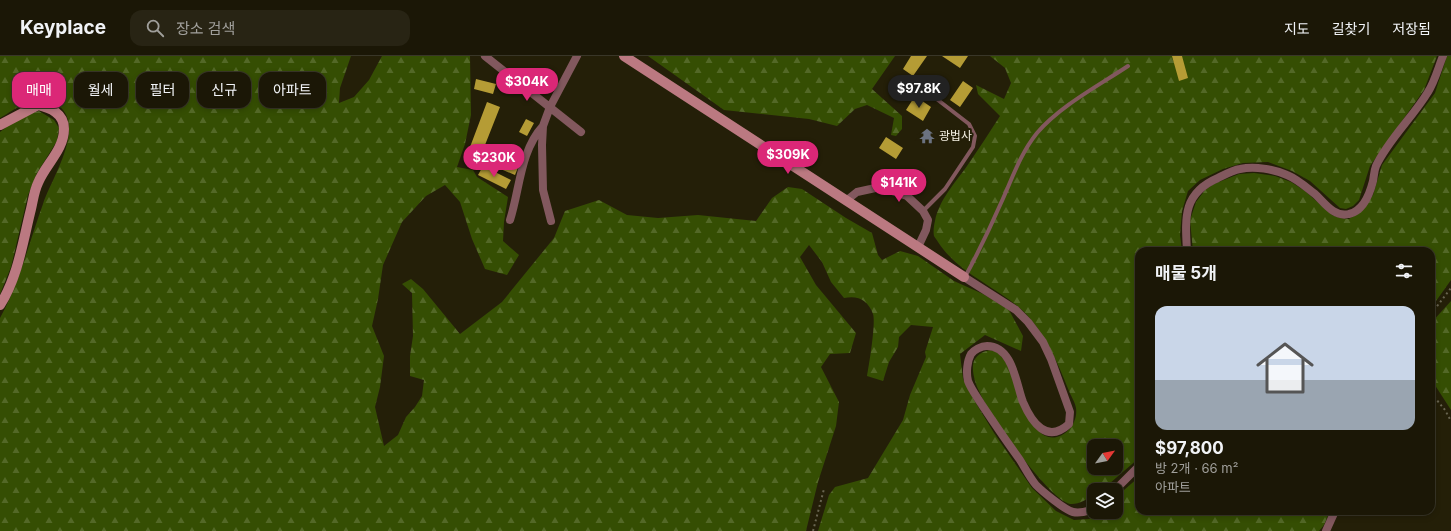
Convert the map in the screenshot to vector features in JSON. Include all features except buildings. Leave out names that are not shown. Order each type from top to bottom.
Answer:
[{"type":"street","points":[[485,56],[581,132]]},
{"type":"street","points":[[551,221],[543,190],[543,126],[550,107],[577,56]]},
{"type":"street","points":[[624,56],[1016,310],[1028,322],[1043,342],[1053,364],[1070,412],[1069,424],[1057,432],[1049,433],[1040,428],[1030,415],[1023,401],[1015,374],[1006,356],[994,346],[983,346],[972,352],[967,366],[968,381],[974,393],[1036,485],[1059,504],[1073,512],[1087,511]]},
{"type":"street","points":[[1187,247],[1187,213],[1190,199],[1206,183],[1239,169],[1259,168],[1288,175],[1303,185],[1332,210],[1342,215],[1355,212],[1368,196],[1375,167],[1390,144],[1429,92],[1443,56]]},
{"type":"street","points":[[0,125],[38,105],[55,110],[61,118],[64,128],[63,141],[37,183],[16,266],[5,298],[0,305]]},
{"type":"street","points":[[510,220],[525,159],[536,134],[543,126]]},
{"type":"street","points":[[847,200],[857,192],[880,187],[907,196],[924,210],[928,220],[926,230],[918,247]]},
{"type":"street","points":[[1122,483],[1135,470]]},
{"type":"street","points":[[1326,531],[1333,515]]},
{"type":"lane","points":[[964,277],[977,255],[1002,202],[1017,165],[1029,143],[1055,116],[1128,66]]},
{"type":"lane","points":[[924,210],[945,189],[973,147],[975,136],[969,124],[925,90]]},
{"type":"path","points":[[1435,309],[1451,288]]},
{"type":"path","points":[[1435,398],[1445,410],[1451,421]]},
{"type":"path","points":[[813,531],[824,489]]},
{"type":"green space","points":[[0,56],[351,56],[340,88],[339,103],[354,97],[369,80],[382,56],[470,56],[471,115],[465,144],[457,167],[473,170],[477,177],[508,197],[503,241],[519,255],[507,275],[485,269],[472,239],[460,202],[445,185],[426,196],[402,222],[383,265],[372,326],[384,356],[380,387],[375,407],[384,446],[398,435],[406,417],[422,396],[424,380],[410,376],[410,356],[413,336],[412,293],[402,284],[411,279],[423,289],[460,334],[502,302],[554,238],[565,211],[599,200],[627,215],[658,218],[698,215],[756,221],[772,198],[788,187],[802,189],[872,233],[878,255],[882,260],[900,251],[918,256],[954,281],[983,294],[1009,310],[1023,336],[1021,351],[985,335],[960,354],[963,379],[994,433],[1032,488],[1056,511],[1074,520],[1123,519],[1123,491],[1135,480],[1135,515],[1328,515],[1324,525],[1319,531],[818,531],[829,495],[835,487],[868,478],[903,420],[910,395],[926,357],[925,352],[933,327],[911,325],[899,337],[898,347],[889,362],[883,381],[867,376],[874,326],[874,319],[871,309],[865,302],[858,298],[844,298],[831,282],[822,262],[809,245],[800,257],[816,285],[856,333],[850,353],[830,354],[821,367],[839,402],[836,426],[818,482],[806,531],[0,531],[0,318],[24,262],[43,204],[59,168],[68,140],[69,127],[66,116],[60,108],[66,108],[66,72],[12,72],[12,108],[17,108],[0,118]]},
{"type":"green space","points":[[648,56],[895,56],[872,89],[902,116],[902,129],[896,136],[891,135],[894,118],[867,105],[855,109],[837,126],[809,119],[724,110]]},
{"type":"green space","points":[[990,56],[1437,56],[1424,90],[1370,166],[1359,200],[1353,206],[1346,209],[1340,208],[1310,181],[1292,171],[1268,162],[1243,163],[1223,169],[1200,180],[1188,191],[1182,211],[1180,235],[1182,247],[1135,247],[1135,461],[1123,472],[1123,439],[1087,439],[1087,475],[1119,475],[1110,483],[1087,483],[1087,498],[1076,504],[1070,504],[1060,499],[1034,472],[1006,435],[984,402],[976,384],[974,375],[973,366],[977,356],[989,350],[998,353],[1008,366],[1037,429],[1043,435],[1057,437],[1069,430],[1076,416],[1076,408],[1050,348],[1030,318],[1022,310],[966,271],[946,253],[934,236],[934,224],[940,206],[1000,116],[978,94],[976,85],[1004,99],[1011,83],[1005,68]]},
{"type":"green space","points":[[1447,56],[1451,56],[1451,280],[1435,302],[1435,247],[1193,247],[1190,220],[1196,202],[1205,190],[1214,184],[1239,174],[1254,173],[1275,176],[1291,182],[1305,191],[1332,215],[1349,219],[1363,209],[1373,195],[1382,165],[1435,93]]},
{"type":"green space","points":[[39,111],[54,120],[59,128],[57,141],[37,173],[28,195],[11,267],[0,294],[0,132],[18,119]]},
{"type":"green space","points":[[1451,301],[1451,410],[1435,385],[1435,319]]},
{"type":"place","name":"광법사","points":[[927,136]]}]
